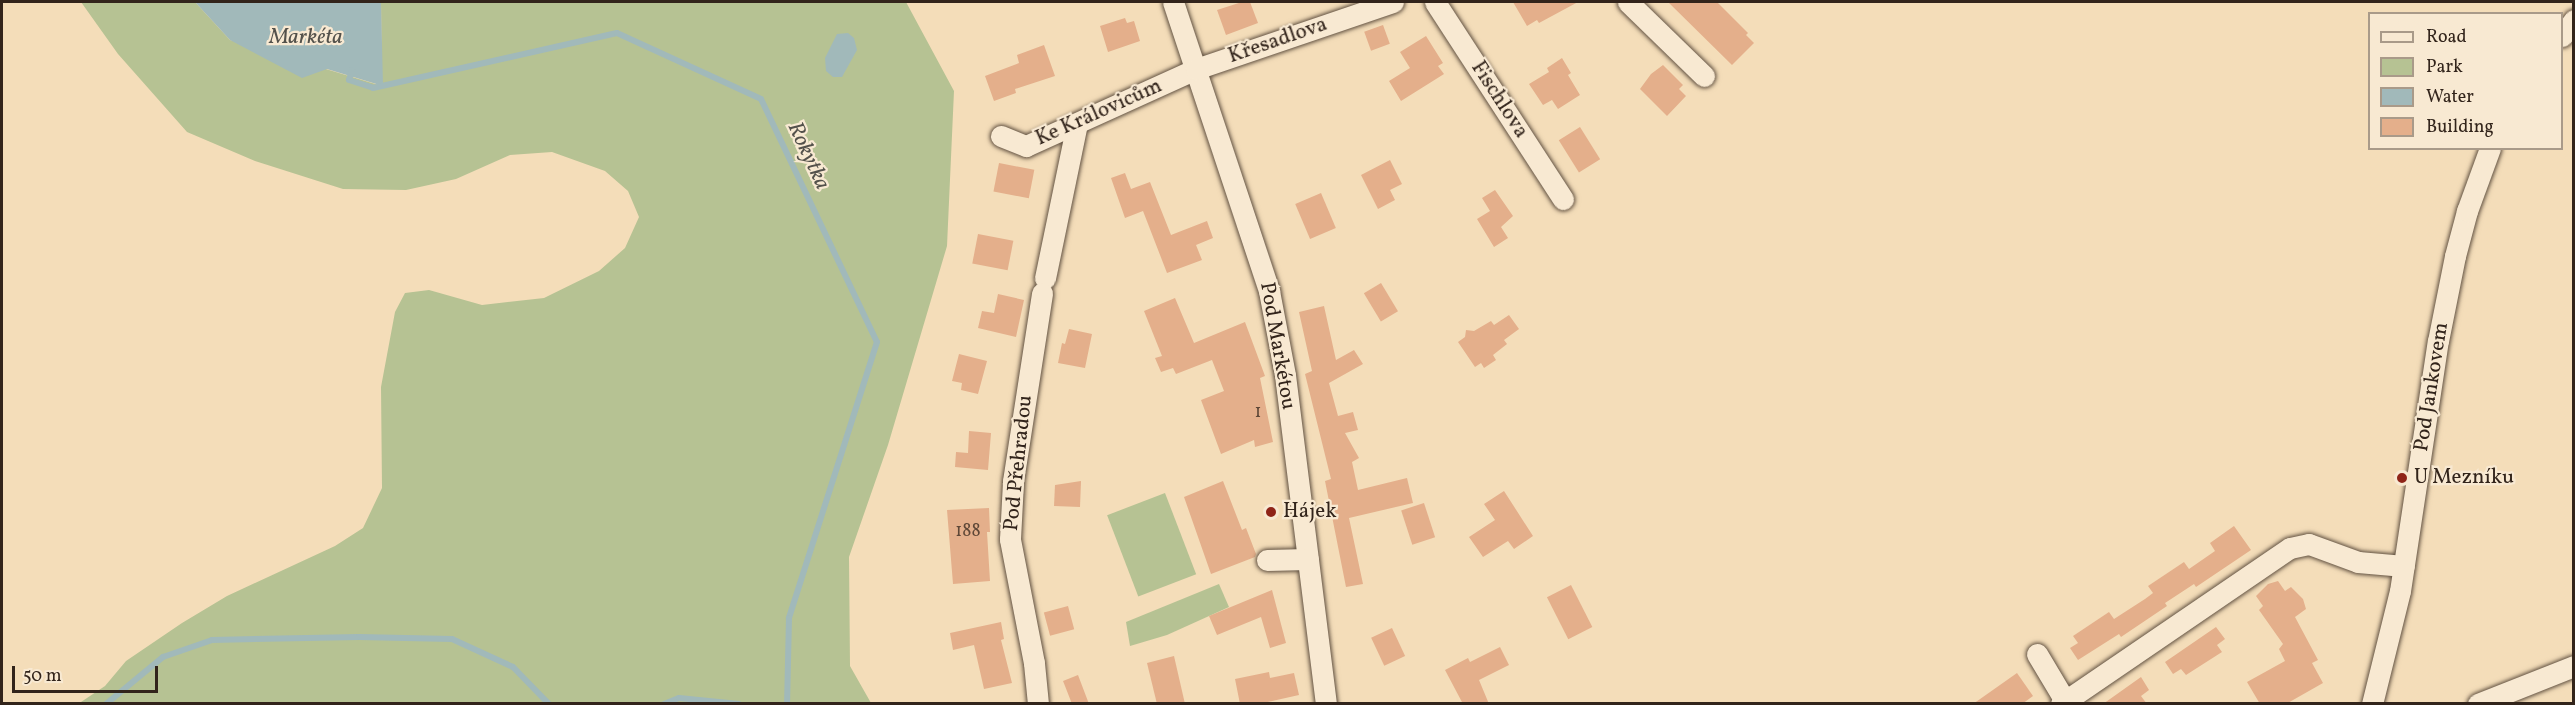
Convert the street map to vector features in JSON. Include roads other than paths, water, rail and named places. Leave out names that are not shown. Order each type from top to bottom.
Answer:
[{"type":"street","name":"Pod Markétou","points":[[1173,2],[1269,291],[1285,375],[1326,704]]},
{"type":"street","name":"Křesadlova","points":[[1196,69],[1393,2]]},
{"type":"street","name":"Fischlova","points":[[1435,2],[1563,199]]},
{"type":"street","points":[[1628,2],[1704,76]]},
{"type":"street","points":[[2563,35],[2574,20]]},
{"type":"street","name":"Ke Královicům","points":[[1000,136],[1026,146],[1196,69]]},
{"type":"street","name":"Pod Přehradou","points":[[1038,704],[1034,663],[1010,539],[1013,481],[1044,286],[1077,124]]},
{"type":"street","name":"Pod Jankovem","points":[[2372,704],[2396,611],[2438,341],[2467,211],[2489,150]]},
{"type":"street","points":[[2037,654],[2063,702],[2290,548],[2309,544],[2358,562],[2404,566]]},
{"type":"street","points":[[1267,560],[1308,559]]},
{"type":"street","points":[[2478,704],[2574,666]]},
{"type":"water","name":"Markéta","points":[[195,2],[381,2],[383,86],[327,69],[302,78],[230,40]]},
{"type":"water","points":[[848,33],[854,38],[857,50],[842,77],[833,77],[826,71],[825,58],[837,34]]},
{"type":"waterway","name":"Rokytka","points":[[352,70],[349,80],[373,88],[617,33],[761,99],[877,342],[789,618],[787,704]]},
{"type":"waterway","points":[[106,704],[163,657],[212,640],[359,637],[452,639],[513,667],[549,704]]},
{"type":"waterway","points":[[664,704],[679,698],[739,704]]},
{"type":"place","name":"U Mezníku","points":[[2402,478]]},
{"type":"place","name":"Hájek","points":[[1271,512]]}]
